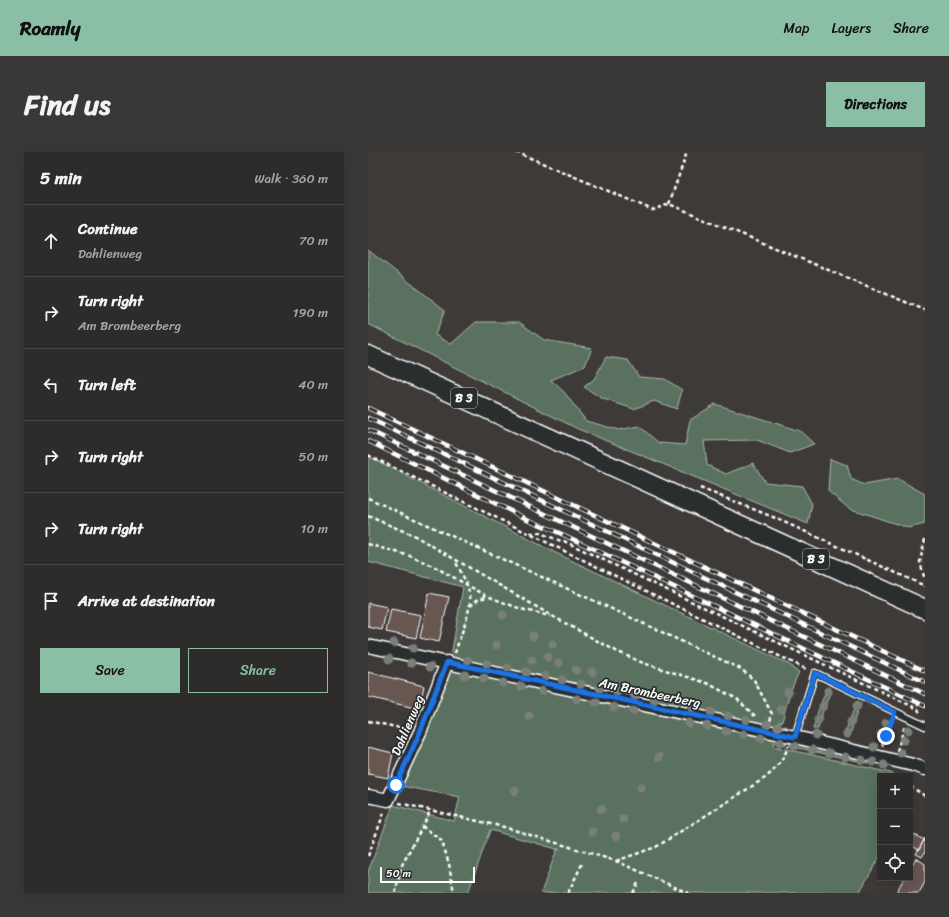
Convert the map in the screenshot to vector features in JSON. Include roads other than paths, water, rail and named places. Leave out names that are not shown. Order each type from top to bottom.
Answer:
[{"type":"main road","name":"B 3","points":[[368,355],[925,609]]},
{"type":"street","name":"Am Brombeerberg","points":[[368,646],[451,658],[795,737],[925,769]]},
{"type":"street","name":"Dahlienweg","points":[[368,796],[388,800],[420,732],[451,658]]},
{"type":"lane","points":[[795,737],[815,673],[925,726]]},
{"type":"railway","points":[[368,408],[925,671]]},
{"type":"railway","points":[[368,418],[925,682]]},
{"type":"railway","points":[[368,430],[925,694]]},
{"type":"railway","points":[[368,441],[527,519],[564,535],[925,706]]}]
